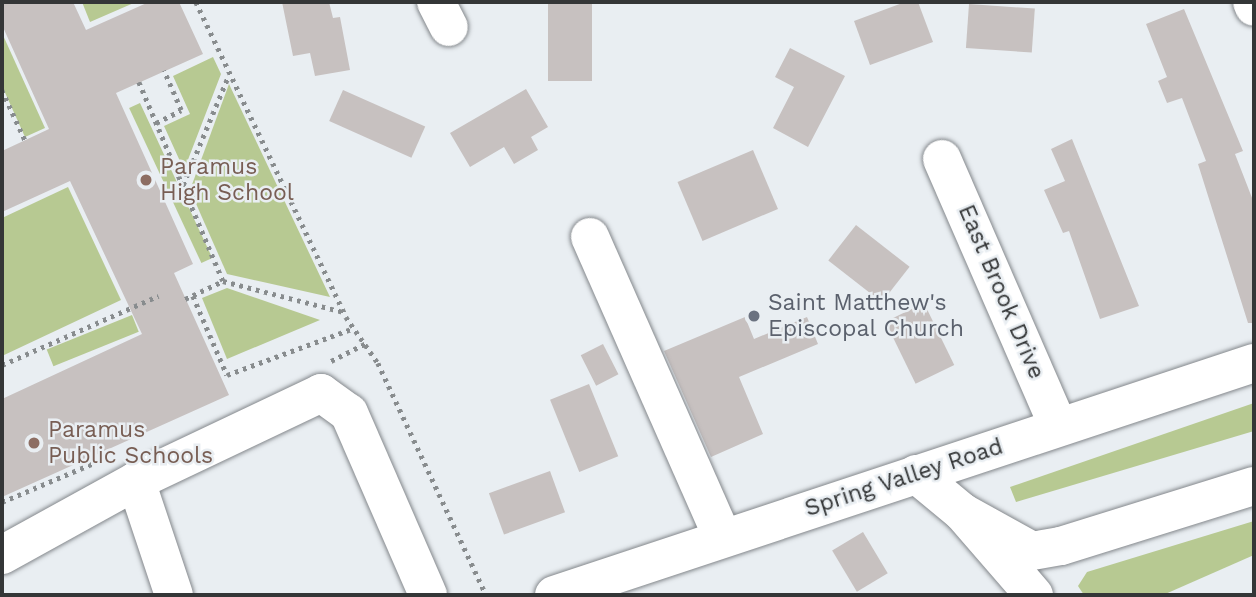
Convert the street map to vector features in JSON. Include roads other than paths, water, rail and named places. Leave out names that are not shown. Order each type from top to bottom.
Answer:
[{"type":"street","points":[[1252,2],[1254,7]]},
{"type":"street","name":"East Brook Drive","points":[[942,159],[1058,426]]},
{"type":"street","points":[[590,237],[723,538]]},
{"type":"street","name":"Spring Valley Road","points":[[554,595],[1254,363]]},
{"type":"street","points":[[2,555],[136,481],[321,393],[349,413],[428,595]]},
{"type":"street","points":[[916,474],[962,512],[1034,595]]},
{"type":"street","points":[[136,481],[174,595]]},
{"type":"street","points":[[962,512],[1032,551],[1061,547],[1254,486]]},
{"type":"place","name":"Paramus High School","points":[[146,180]]},
{"type":"place","name":"Saint Matthew's Episcopal Church","points":[[754,316]]},
{"type":"place","name":"Paramus Public Schools","points":[[34,443]]}]
